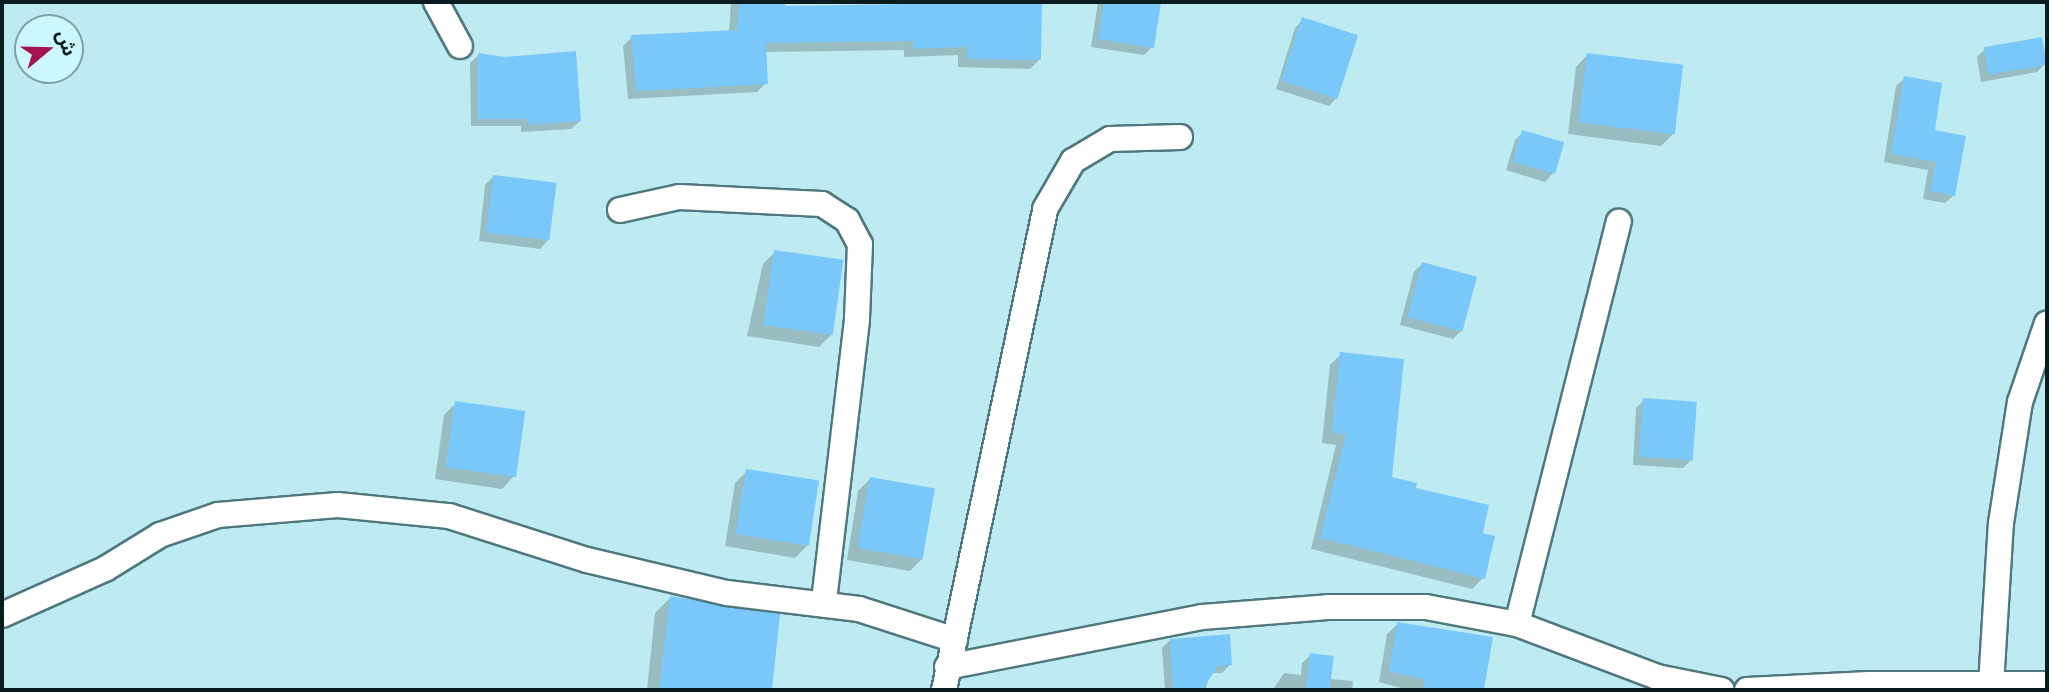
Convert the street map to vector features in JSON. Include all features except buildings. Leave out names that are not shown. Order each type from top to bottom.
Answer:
[{"type":"street","points":[[436,2],[460,46]]},
{"type":"street","points":[[1180,137],[1110,139],[1073,161],[1045,209],[946,678],[1202,617],[1328,607],[1426,607],[1517,624],[1657,677],[1722,690]]},
{"type":"street","points":[[620,210],[679,197],[822,204],[847,220],[860,244],[857,320],[824,603]]},
{"type":"street","points":[[1517,624],[1619,222]]},
{"type":"street","points":[[1991,685],[2001,523],[2020,402],[2047,323]]},
{"type":"street","points":[[2,615],[105,569],[160,535],[218,515],[338,505],[449,516],[587,560],[727,593],[859,609],[955,640]]},
{"type":"street","points":[[1747,690],[1870,684],[2047,684]]}]
